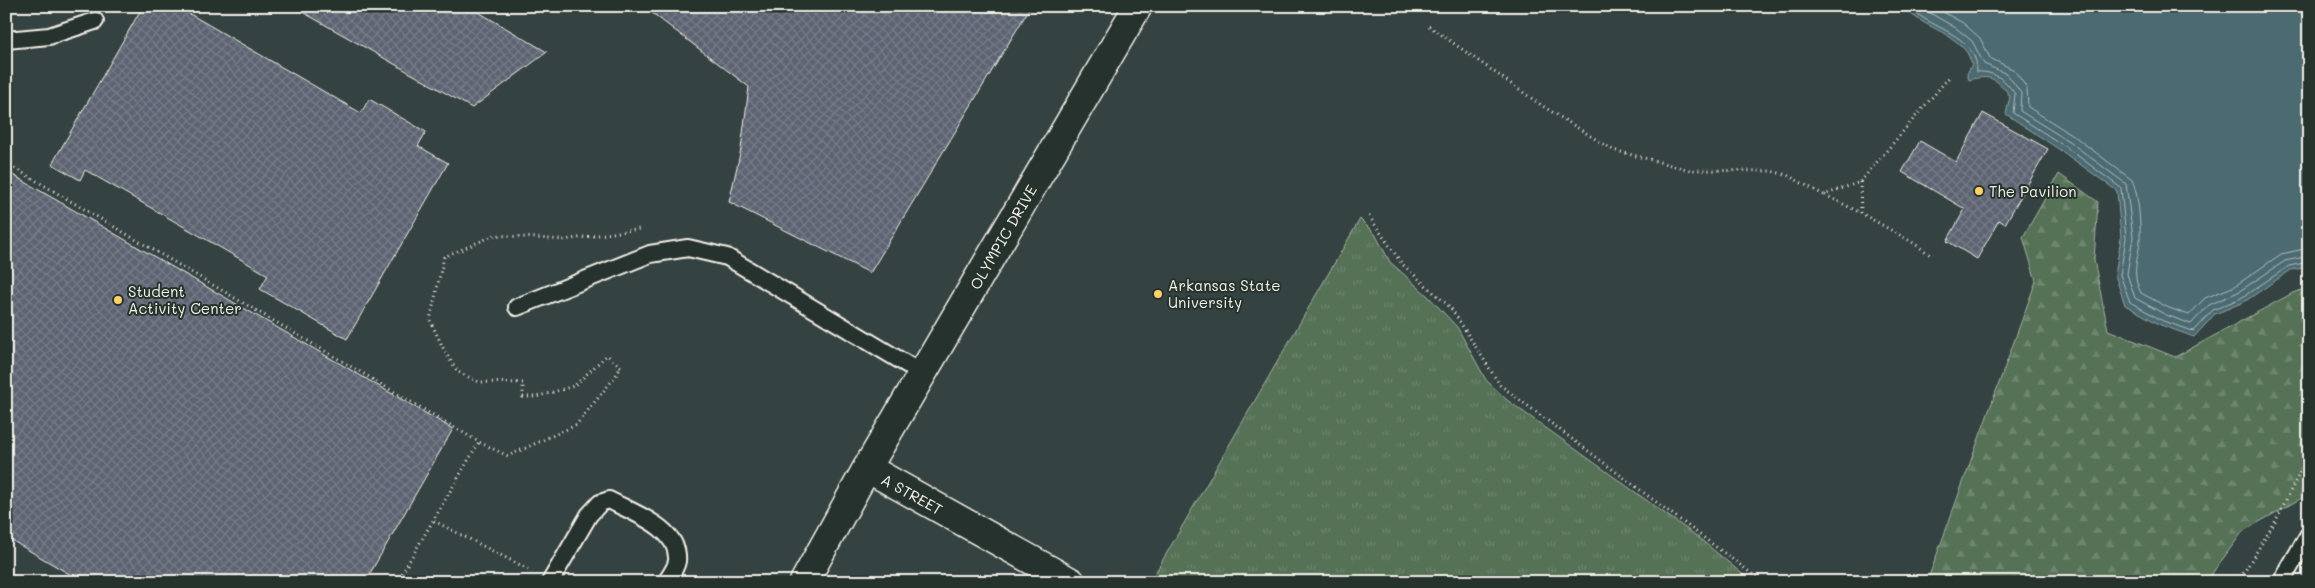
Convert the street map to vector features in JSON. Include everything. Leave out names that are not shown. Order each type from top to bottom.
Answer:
[{"type":"street","name":"OLYMPIC DRIVE","points":[[867,468],[1138,6]]},
{"type":"street","name":"A STREET","points":[[804,582],[867,468],[1071,582]]},
{"type":"lane","points":[[6,40],[49,36],[96,20]]},
{"type":"lane","points":[[517,307],[650,254],[688,248],[726,257],[923,374]]},
{"type":"lane","points":[[550,581],[590,514],[600,502],[610,500],[663,530],[676,547],[677,564],[666,582]]},
{"type":"lane","points":[[2281,582],[2309,534]]},
{"type":"path","points":[[1429,26],[1541,105],[1613,150],[1690,170],[1771,171],[1787,175],[1861,213],[1912,242],[1932,256]]},
{"type":"path","points":[[1824,195],[1860,182],[1951,75]]},
{"type":"path","points":[[6,163],[479,442],[508,456],[576,425],[621,367],[607,356],[574,386],[536,397],[523,397],[523,382],[479,382],[458,372],[445,352],[430,320],[444,257],[495,235],[564,240],[646,228]]},
{"type":"path","points":[[1860,182],[1861,213]]},
{"type":"path","points":[[1369,216],[1402,264],[1451,308],[1500,385],[1763,582]]},
{"type":"path","points":[[397,582],[479,442]]},
{"type":"path","points":[[2238,582],[2275,522],[2309,454]]},
{"type":"path","points":[[434,521],[550,581]]},
{"type":"shaded area","name":"Arkansas State University","points":[[6,6],[2309,6],[2309,582],[6,582]]},
{"type":"green space","points":[[2059,174],[2098,202],[2094,260],[2108,330],[2175,357],[2291,294],[2309,287],[2309,494],[2243,531],[2206,582],[1927,582],[2036,281],[2023,237]]},
{"type":"green space","points":[[1360,219],[1375,234],[1390,262],[1428,296],[1457,327],[1486,380],[1507,400],[1699,538],[1752,582],[1150,582]]},
{"type":"water","points":[[1903,6],[2302,6],[2309,16],[2309,267],[2291,270],[2244,302],[2215,314],[2194,337],[2161,325],[2125,305],[2115,275],[2121,238],[2117,191],[2006,114],[2010,96],[2001,85],[1988,78],[1969,80],[1967,74],[1972,64],[1965,50],[1951,38],[1917,18]]},
{"type":"building","points":[[143,6],[176,6],[361,113],[369,99],[426,132],[418,146],[448,163],[347,339],[260,289],[268,275],[85,170],[80,180],[52,164]]},
{"type":"building","points":[[292,6],[468,6],[547,52],[472,108]]},
{"type":"building","points":[[643,6],[1031,6],[870,273],[729,202],[741,149],[749,87]]},
{"type":"building","name":"The Pavilion","points":[[1983,113],[2048,149],[2005,224],[1999,220],[1977,259],[1947,241],[1965,209],[1902,172],[1920,141],[1956,162]]},
{"type":"building","name":"Student Activity Center","points":[[6,171],[453,429],[365,582],[83,582],[6,537]]},
{"type":"place","name":"The Pavilion","points":[[1979,191]]},
{"type":"place","name":"Arkansas State University","points":[[1158,294]]},
{"type":"place","name":"Student Activity Center","points":[[118,300]]}]
